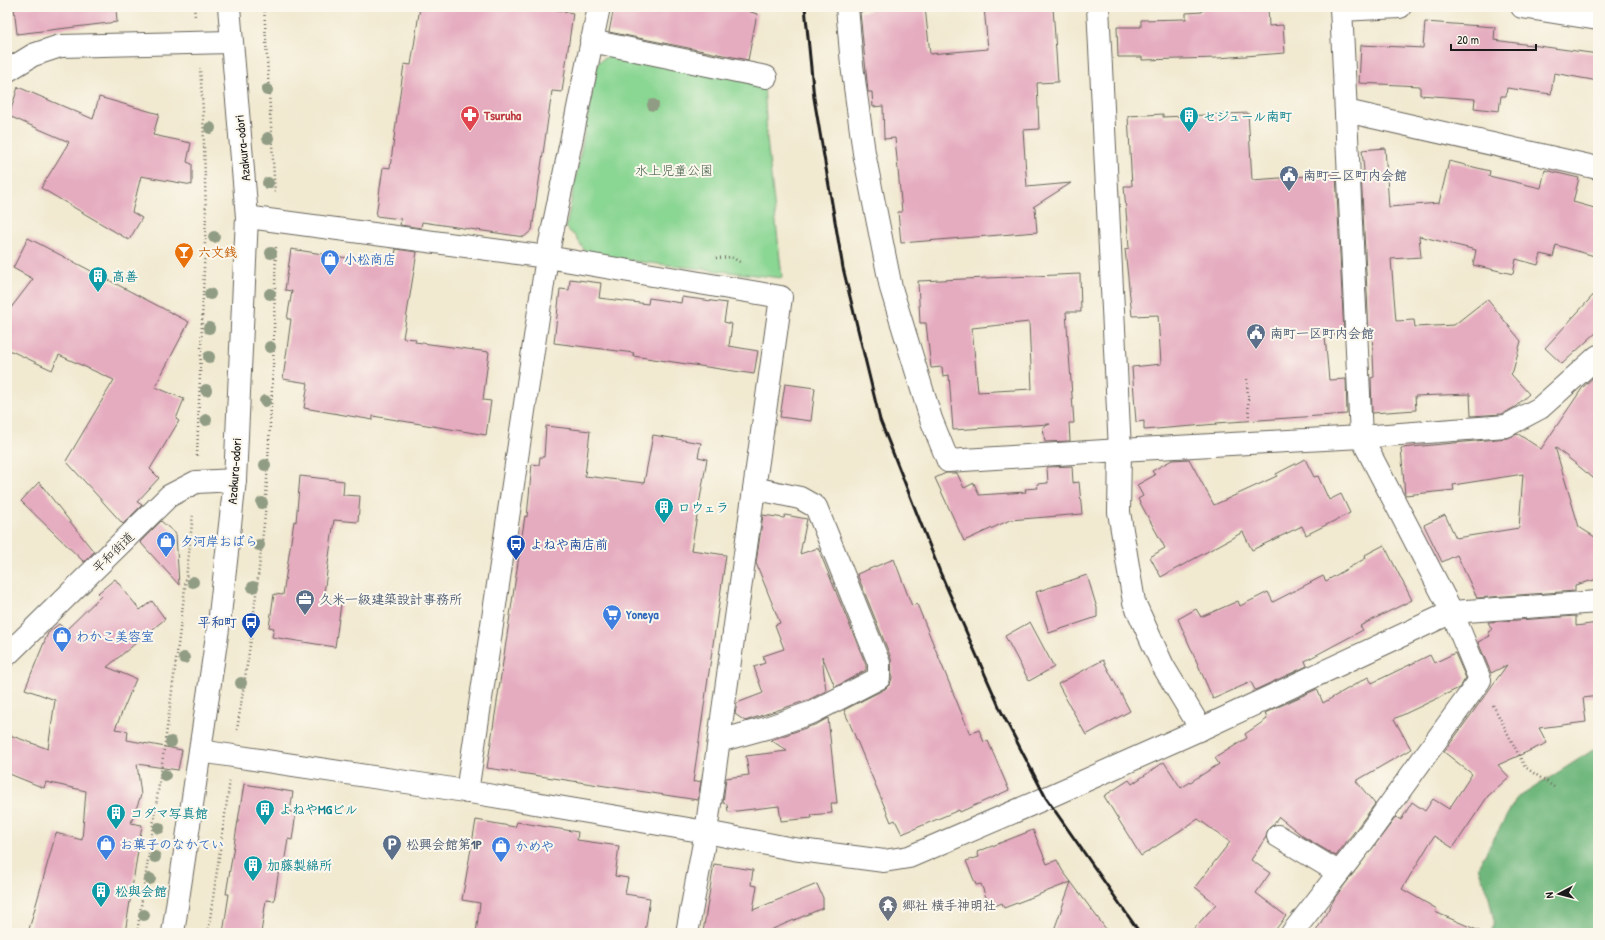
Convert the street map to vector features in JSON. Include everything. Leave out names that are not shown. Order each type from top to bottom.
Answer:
[{"type":"street","name":"Azakura-odori","points":[[173,933],[220,615],[235,480],[247,216],[229,7]]},
{"type":"street","points":[[467,792],[547,257],[599,7]]},
{"type":"street","points":[[847,7],[852,65],[864,153],[891,288],[931,419],[948,461],[1250,442],[1361,437],[1506,426],[1540,408],[1598,356]]},
{"type":"street","points":[[1098,7],[1120,450],[1120,512],[1134,602],[1163,666],[1201,730]]},
{"type":"street","points":[[1292,933],[1480,680],[1452,612],[1361,437],[1341,8],[1400,7]]},
{"type":"street","points":[[1522,7],[1598,19]]},
{"type":"street","points":[[591,41],[766,77]]},
{"type":"street","points":[[7,71],[33,55],[60,46],[231,42]]},
{"type":"street","points":[[1346,111],[1598,168]]},
{"type":"street","points":[[247,216],[547,257],[781,297],[706,832],[687,933]]},
{"type":"street","name":"平和街道","points":[[7,655],[170,496],[196,482],[235,480]]},
{"type":"street","points":[[719,741],[766,728],[814,712],[879,678],[879,662],[816,507],[800,498],[754,488]]},
{"type":"street","points":[[200,751],[467,792],[706,832],[792,849],[884,861],[909,857],[1201,730],[1452,612],[1598,602]]},
{"type":"street","points":[[1278,836],[1338,872]]},
{"type":"path","points":[[1247,379],[1250,442]]},
{"type":"path","points":[[1480,680],[1525,767],[1554,787]]},
{"type":"green space","name":"水上児童公園","points":[[612,54],[764,83],[767,139],[782,278],[588,256],[576,237],[566,228],[598,62]]},
{"type":"green space","points":[[1598,747],[1598,933],[1491,933],[1494,921],[1489,897],[1478,867],[1516,799]]},
{"type":"building","points":[[14,7],[116,7],[117,22],[17,34]]},
{"type":"building","name":"Tsuruha","points":[[420,7],[542,7],[573,13],[562,92],[552,91],[532,230],[524,237],[422,222],[421,228],[400,225],[401,219],[376,216],[383,167],[390,168],[404,64],[411,65]]},
{"type":"building","points":[[614,7],[749,7],[748,11],[757,14],[748,60],[609,32]]},
{"type":"building","points":[[869,7],[925,7],[930,54],[988,49],[984,7],[1053,7],[1058,82],[1037,83],[1039,129],[1023,130],[1027,187],[1071,183],[1033,207],[1035,208],[1037,232],[901,243],[898,212],[902,212],[895,138],[884,139],[883,106],[873,107],[872,92],[868,92],[860,12],[870,11]]},
{"type":"building","points":[[1202,7],[1268,7],[1269,26],[1283,25],[1285,53],[1218,58],[1142,60],[1142,57],[1118,57],[1117,27],[1141,27],[1141,20],[1186,19],[1186,13],[1202,12]]},
{"type":"building","points":[[1425,22],[1495,27],[1494,40],[1598,54],[1598,81],[1554,73],[1551,94],[1507,88],[1506,96],[1501,96],[1499,111],[1474,108],[1475,99],[1420,95],[1420,86],[1359,83],[1361,45],[1423,48]]},
{"type":"building","points":[[18,87],[93,119],[99,97],[159,114],[153,135],[191,143],[187,162],[192,164],[192,185],[141,176],[132,212],[142,218],[129,240],[41,188],[69,142],[9,116]]},
{"type":"building","points":[[1248,113],[1252,180],[1336,174],[1344,334],[1325,336],[1329,380],[1346,379],[1347,414],[1216,423],[1217,424],[1144,430],[1144,421],[1136,422],[1132,367],[1161,364],[1158,315],[1132,316],[1125,249],[1129,248],[1124,186],[1132,186],[1128,116],[1163,114],[1163,117]]},
{"type":"building","points":[[1385,148],[1389,207],[1439,203],[1449,161],[1490,171],[1489,176],[1541,188],[1545,170],[1579,178],[1573,202],[1598,209],[1598,257],[1556,245],[1553,257],[1541,254],[1538,265],[1516,259],[1513,274],[1473,265],[1476,250],[1419,236],[1421,257],[1391,259],[1396,321],[1414,320],[1415,327],[1454,325],[1487,299],[1521,341],[1511,374],[1529,394],[1515,407],[1502,414],[1471,416],[1470,394],[1415,396],[1416,410],[1372,413],[1371,378],[1374,377],[1372,332],[1369,332],[1361,172],[1364,171],[1362,150]]},
{"type":"building","points":[[28,238],[189,322],[155,387],[184,399],[176,419],[179,421],[150,469],[159,478],[137,502],[142,505],[123,524],[66,461],[114,380],[59,355],[52,370],[7,349],[7,313],[33,279],[13,268]]},
{"type":"building","points":[[291,249],[379,263],[379,261],[394,263],[396,249],[417,252],[403,338],[416,339],[415,342],[489,352],[483,400],[491,401],[486,435],[373,416],[373,420],[304,408],[308,383],[283,379],[291,319],[287,319],[292,291],[285,290]]},
{"type":"building","points":[[1080,274],[1081,312],[1066,312],[1074,423],[1069,423],[1070,441],[1045,442],[1043,427],[1050,424],[953,430],[949,375],[943,376],[942,367],[931,368],[926,323],[920,323],[918,281]],"holes":[[[1029,322],[1032,389],[978,392],[972,328]]]},
{"type":"building","points":[[570,279],[601,283],[599,298],[648,304],[649,298],[681,303],[682,297],[727,303],[724,322],[732,324],[729,346],[758,351],[754,374],[633,356],[634,353],[554,343],[560,289],[569,290]]},
{"type":"building","points":[[1598,290],[1598,331],[1562,364],[1545,348]]},
{"type":"building","points":[[1598,373],[1598,482],[1555,447],[1579,527],[1598,539],[1598,579],[1575,585],[1575,591],[1477,598],[1457,555],[1442,562],[1424,525],[1445,515],[1456,538],[1519,528],[1523,474],[1453,485],[1454,490],[1405,495],[1401,448],[1507,438],[1518,434],[1541,449],[1583,387]]},
{"type":"building","points":[[785,384],[815,388],[811,421],[780,417]]},
{"type":"building","name":"Yoneya","points":[[546,426],[590,431],[585,476],[644,483],[653,435],[701,443],[698,457],[707,459],[691,550],[726,555],[693,782],[701,781],[698,800],[487,768],[525,516],[527,517],[532,464],[539,465],[540,457],[544,457]]},
{"type":"building","points":[[1189,459],[1214,505],[1277,476],[1276,474],[1305,459],[1314,477],[1318,476],[1329,500],[1341,494],[1350,513],[1306,535],[1302,526],[1252,550],[1243,532],[1161,577],[1150,557],[1165,548],[1138,499],[1143,496],[1137,485],[1155,475],[1152,471],[1172,460]]},
{"type":"building","points":[[1072,466],[1073,483],[1079,482],[1082,514],[1010,520],[964,541],[935,478],[946,473],[957,473],[964,488],[974,483],[979,495],[1026,492],[1025,489],[1038,488],[1037,484],[1048,483],[1047,467]]},
{"type":"building","points":[[300,476],[344,481],[343,495],[360,496],[358,522],[334,520],[323,601],[341,604],[335,647],[272,637],[274,628],[269,627],[274,594],[283,595],[294,521],[296,522]]},
{"type":"building","points":[[39,482],[94,552],[84,562],[21,501]]},
{"type":"building","points":[[763,515],[784,518],[785,515],[807,519],[800,554],[818,548],[866,665],[866,670],[835,687],[822,656],[826,691],[808,700],[745,721],[735,714],[737,703],[763,693],[754,667],[765,663],[763,656],[784,649],[775,625],[780,623],[756,563]]},
{"type":"building","name":"夕河岸おばら","points":[[161,521],[176,534],[179,585],[140,542]]},
{"type":"building","points":[[1384,545],[1412,600],[1360,626],[1363,630],[1305,661],[1307,666],[1255,690],[1251,682],[1213,699],[1178,619],[1196,609],[1201,617],[1238,601],[1240,606],[1268,592],[1273,602],[1323,576],[1326,581],[1366,558],[1365,555]]},
{"type":"building","points":[[894,559],[912,606],[917,604],[970,734],[979,730],[984,742],[988,741],[1009,790],[960,812],[959,810],[902,834],[895,820],[891,822],[844,710],[885,689],[890,684],[892,678],[891,658],[857,574]]},
{"type":"building","points":[[1087,575],[1097,608],[1097,617],[1049,633],[1036,592]]},
{"type":"building","points":[[115,579],[140,610],[152,601],[165,619],[107,667],[136,679],[115,729],[128,731],[127,740],[182,750],[178,770],[137,764],[141,795],[131,823],[142,825],[125,933],[28,933],[56,833],[82,840],[86,791],[46,782],[44,788],[7,773],[7,734],[48,749],[55,700],[25,689],[48,633],[59,624],[66,630],[101,596],[98,593]]},
{"type":"building","points":[[1576,616],[1576,626],[1598,623],[1598,696],[1583,698],[1586,722],[1539,728],[1547,743],[1498,765],[1509,777],[1488,796],[1453,848],[1434,836],[1402,889],[1437,909],[1435,912],[1484,933],[1315,933],[1336,896],[1396,817],[1401,820],[1412,802],[1425,811],[1433,799],[1449,809],[1472,774],[1444,752],[1507,665],[1491,673],[1478,642],[1490,636],[1488,632],[1492,630],[1488,622]]},
{"type":"building","points":[[1030,622],[1054,667],[1029,681],[1005,636]]},
{"type":"building","points":[[1455,653],[1466,678],[1459,688],[1394,719],[1411,749],[1356,781],[1375,804],[1336,856],[1304,837],[1279,817],[1268,829],[1266,837],[1251,860],[1270,873],[1256,893],[1286,916],[1273,933],[1190,933],[1216,904],[1195,887],[1230,842],[1198,819],[1141,856],[1104,796],[1129,780],[1132,784],[1164,762],[1181,788],[1219,764],[1215,758],[1247,738],[1245,734],[1267,719],[1265,713],[1317,689],[1323,703],[1368,677],[1372,683],[1430,655],[1434,663]]},
{"type":"building","points":[[1103,660],[1130,711],[1086,735],[1058,684]]},
{"type":"building","points":[[828,718],[837,803],[831,803],[832,813],[811,815],[812,818],[781,821],[779,806],[728,812],[727,804],[723,803],[726,778],[749,775],[746,756],[787,751],[771,740],[817,724]]},
{"type":"building","points":[[244,784],[293,792],[290,812],[296,813],[292,840],[288,839],[284,864],[280,863],[274,901],[266,900],[261,933],[223,933],[229,894],[226,894]]},
{"type":"building","points":[[476,820],[515,827],[517,822],[578,832],[577,840],[619,846],[615,876],[628,878],[625,894],[650,898],[645,933],[476,933],[480,903],[462,900]]},
{"type":"building","points":[[1033,830],[1047,864],[1057,860],[1071,882],[1004,908],[1002,903],[990,908],[981,884],[976,885],[966,861],[979,857],[977,852]]},
{"type":"building","points":[[714,864],[753,870],[751,885],[757,886],[753,910],[817,884],[823,898],[823,908],[763,933],[701,933],[703,932]]},
{"type":"building","points":[[1071,882],[1109,933],[1053,933]]},
{"type":"railway","points":[[805,7],[814,98],[843,268],[880,420],[940,572],[1001,711],[1046,798],[1140,933]]},
{"type":"place","name":"Tsuruha","points":[[470,132]]},
{"type":"place","name":"セジュール南町","points":[[1189,133]]},
{"type":"place","name":"南町二区町内会館","points":[[1289,192]]},
{"type":"place","name":"六文銭","points":[[184,269]]},
{"type":"place","name":"小松商店","points":[[330,276]]},
{"type":"place","name":"高善","points":[[98,293]]},
{"type":"place","name":"南町一区町内会館","points":[[1256,350]]},
{"type":"place","name":"ロウェラ","points":[[664,524]]},
{"type":"place","name":"夕河岸おばら","points":[[166,558]]},
{"type":"place","name":"よねや南店前","points":[[516,561]]},
{"type":"place","name":"久米一級建築設計事務所","points":[[305,616]]},
{"type":"place","name":"Yoneya","points":[[612,631]]},
{"type":"place","name":"平和町","points":[[251,639]]},
{"type":"place","name":"わかこ美容室","points":[[62,653]]},
{"type":"place","name":"よねやMGビル","points":[[265,826]]},
{"type":"place","name":"コダマ写真館","points":[[116,830]]},
{"type":"place","name":"お菓子のなかてい","points":[[106,861]]},
{"type":"place","name":"松興会館第1P","points":[[392,861]]},
{"type":"place","name":"かめや","points":[[501,863]]},
{"type":"place","name":"加藤製綿所","points":[[253,882]]},
{"type":"place","name":"松與会館","points":[[101,908]]},
{"type":"place","name":"郷社 横手神明社","points":[[888,922]]}]
